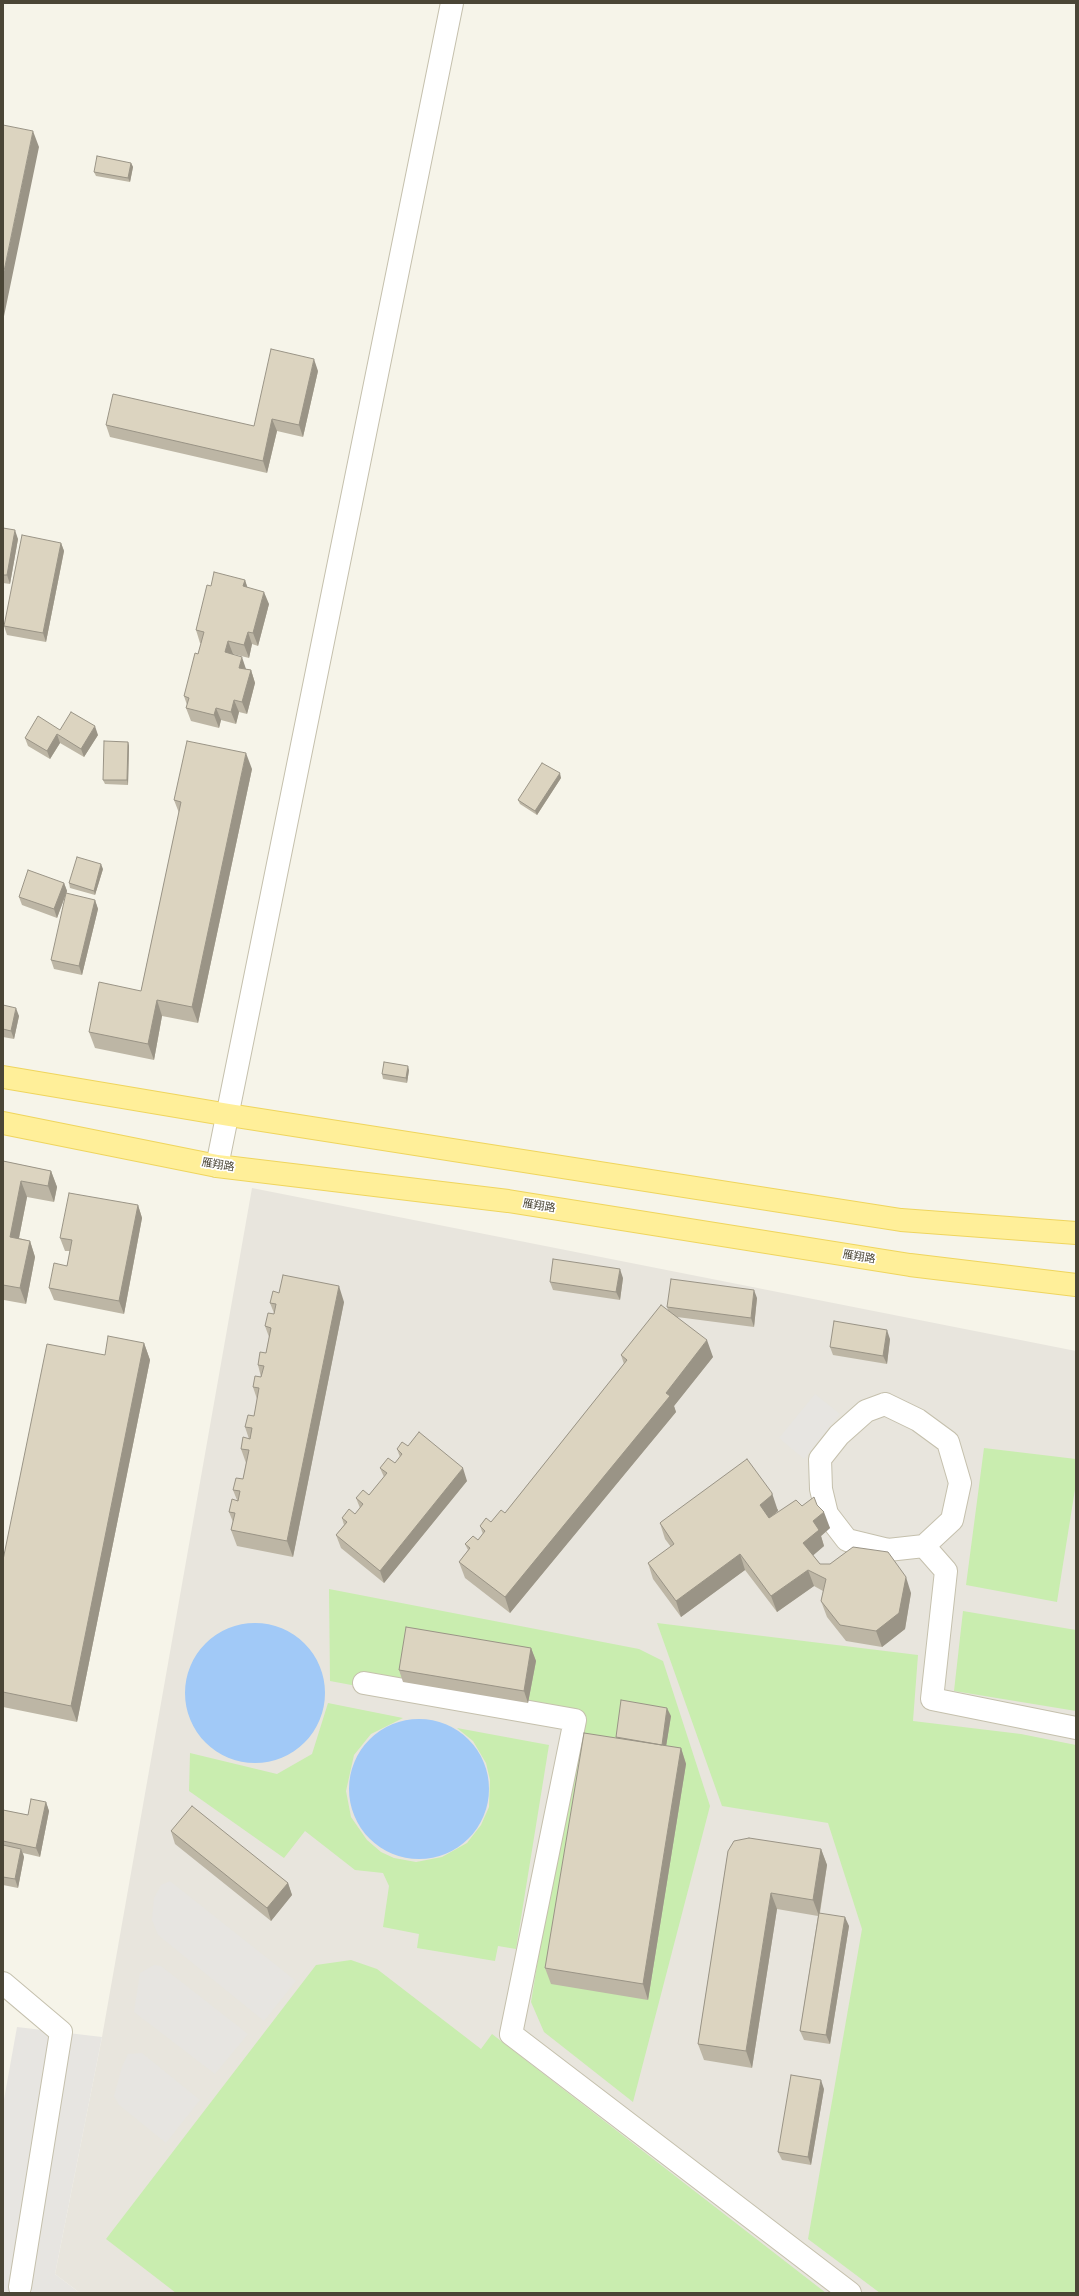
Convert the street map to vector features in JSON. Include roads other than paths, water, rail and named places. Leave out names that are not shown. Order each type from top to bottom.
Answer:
[{"type":"main road","points":[[3,1077],[229,1115],[901,1220],[1076,1233]]},
{"type":"main road","name":"雁翔路","points":[[3,1123],[217,1166],[508,1201],[910,1265],[1076,1285]]},
{"type":"street","points":[[217,1166],[229,1115],[452,3]]},
{"type":"street","points":[[885,1404],[918,1420],[948,1442],[960,1483],[952,1520],[924,1546],[888,1550],[847,1540],[827,1514],[821,1489],[820,1459],[839,1435],[866,1411],[885,1404]]},
{"type":"street","points":[[924,1546],[946,1571],[932,1699],[1076,1728]]},
{"type":"street","points":[[364,1683],[576,1720],[511,2034],[850,2293]]},
{"type":"street","points":[[3,1983],[61,2032],[20,2287]]},
{"type":"water","points":[[255,1623],[275,1626],[282,1629],[294,1635],[309,1649],[322,1673],[325,1693],[322,1713],[319,1720],[313,1732],[299,1747],[275,1760],[255,1763],[235,1760],[228,1757],[216,1751],[201,1737],[188,1713],[185,1693],[188,1673],[191,1666],[197,1654],[211,1639],[235,1626]]},
{"type":"water","points":[[419,1719],[439,1722],[446,1725],[458,1731],[473,1745],[486,1769],[489,1789],[486,1809],[483,1816],[477,1828],[463,1843],[439,1856],[419,1859],[399,1856],[392,1853],[380,1847],[365,1833],[352,1809],[349,1789],[352,1769],[355,1762],[361,1750],[375,1735],[399,1722]]}]
